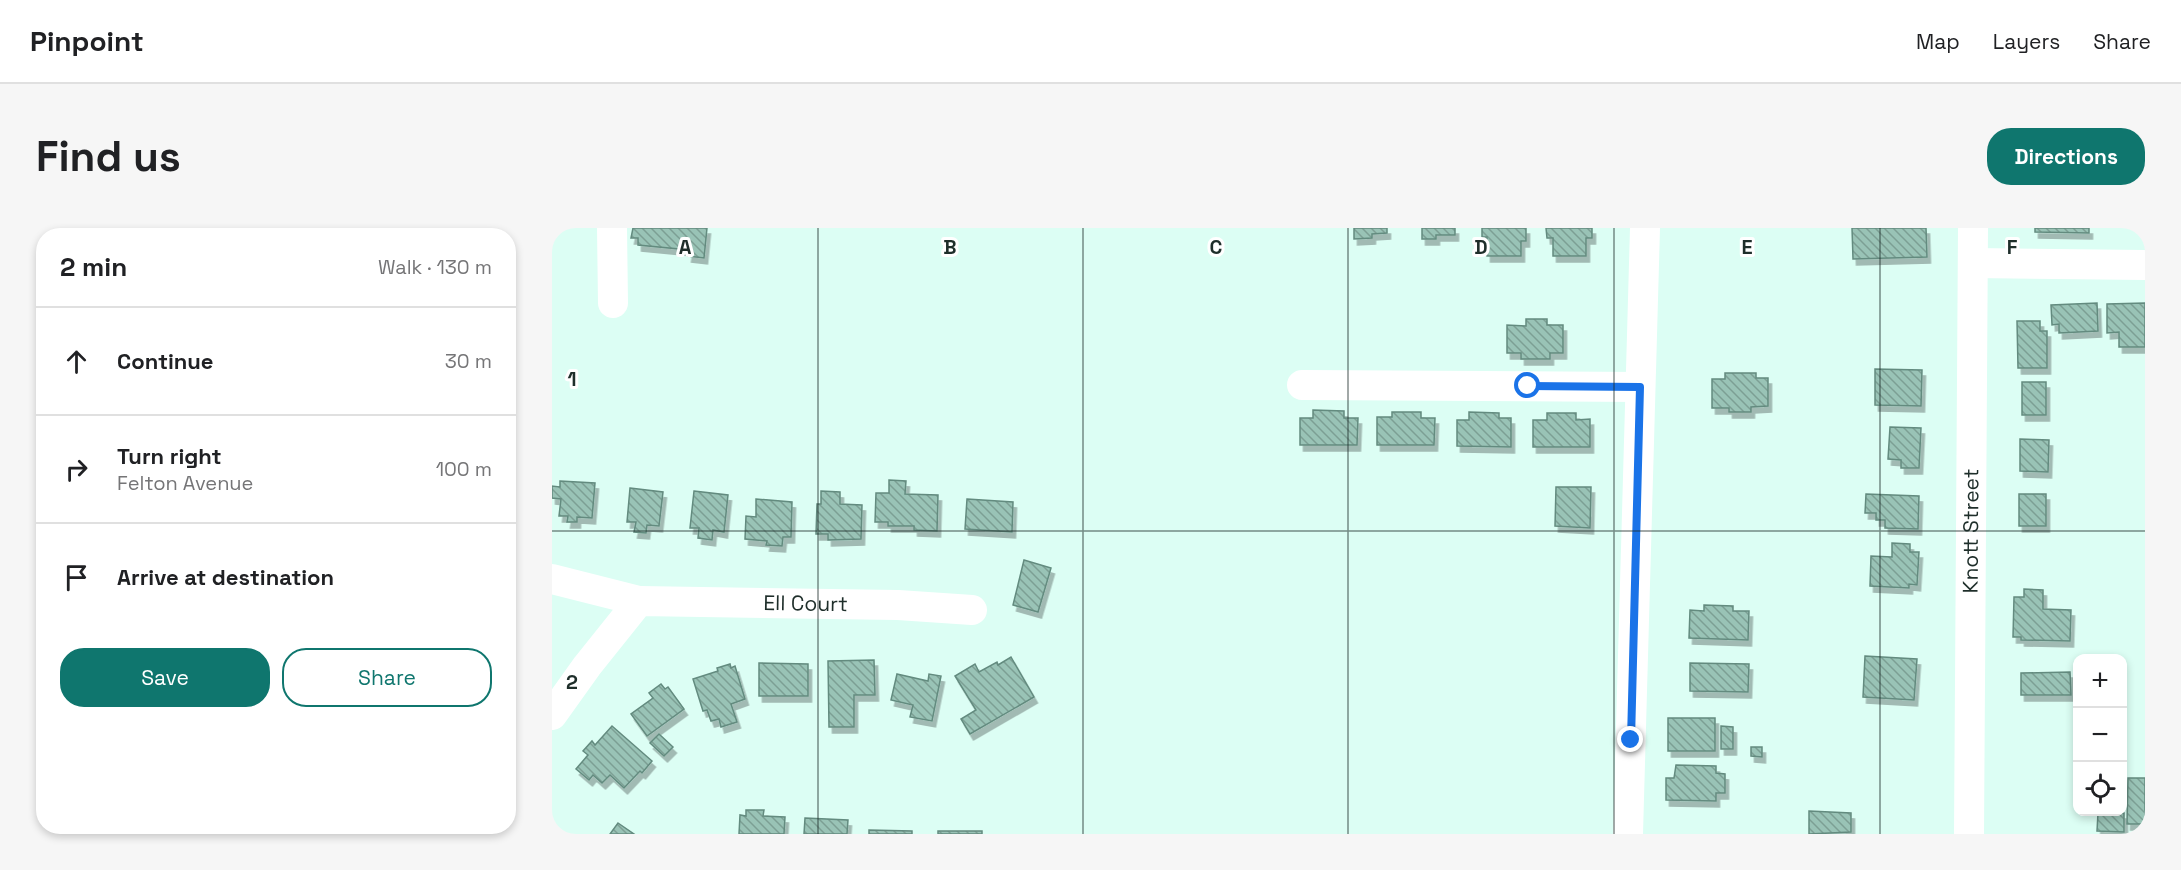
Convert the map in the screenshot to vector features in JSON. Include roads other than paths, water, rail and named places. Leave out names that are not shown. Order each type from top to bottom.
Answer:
[{"type":"street","points":[[612,228],[613,303]]},
{"type":"street","points":[[1628,834],[1645,228]]},
{"type":"street","name":"Knott Street","points":[[1969,834],[1973,228]]},
{"type":"street","points":[[1973,263],[2145,265]]},
{"type":"street","points":[[1302,385],[1640,387]]},
{"type":"street","name":"Ell Court","points":[[552,579],[639,601],[898,605],[972,610]]},
{"type":"street","points":[[552,715],[587,666],[639,601]]}]
